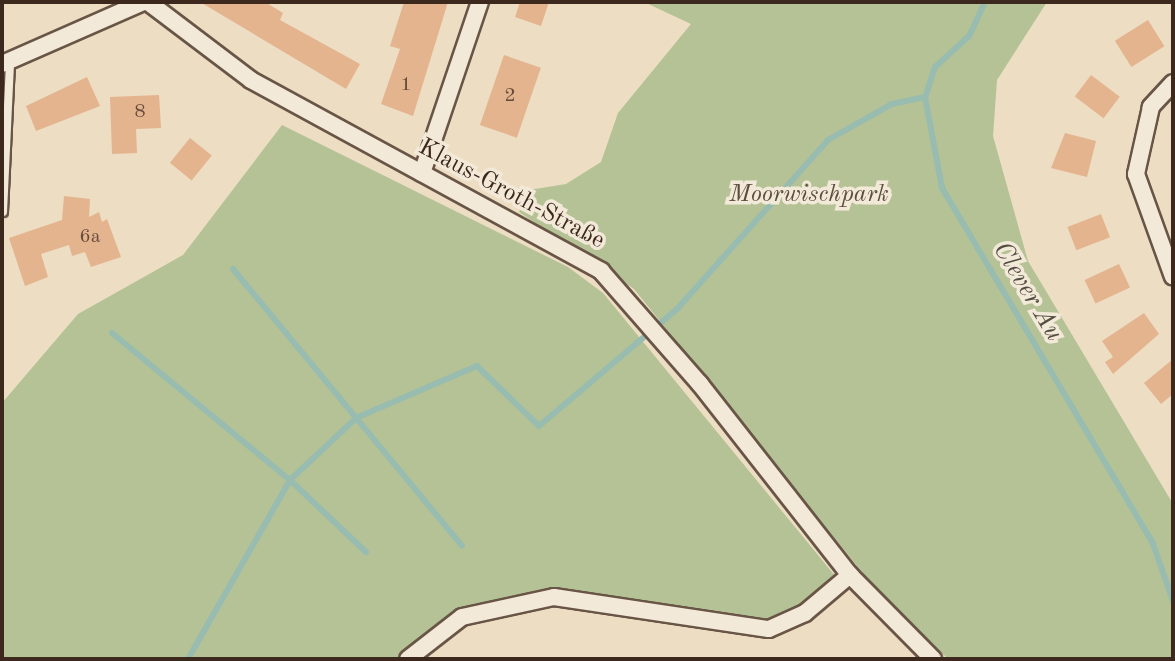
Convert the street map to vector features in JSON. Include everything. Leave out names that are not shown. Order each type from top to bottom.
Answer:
[{"type":"street","points":[[6,62],[146,2]]},
{"type":"street","name":"Klaus-Groth-Straße","points":[[146,2],[251,80],[575,253],[624,292],[850,575],[933,659]]},
{"type":"street","points":[[422,173],[480,2]]},
{"type":"street","points":[[1173,83],[1151,107],[1136,174],[1173,277]]},
{"type":"street","points":[[408,659],[462,617],[554,597],[769,629],[805,613],[850,575]]},
{"type":"lane","points":[[3,212],[6,62]]},
{"type":"green space","name":"Moorwischpark","points":[[644,2],[1047,2],[997,80],[993,136],[1028,261],[1173,504],[1173,659],[948,659],[874,587],[634,289],[519,212],[529,190],[566,184],[601,162],[618,113],[691,24]]},
{"type":"green space","points":[[282,125],[568,267],[603,293],[836,577],[782,620],[759,624],[555,593],[505,598],[457,613],[396,659],[2,659],[2,403],[78,314],[183,255]]},
{"type":"building","points":[[200,2],[265,2],[283,13],[280,20],[360,64],[346,89]]},
{"type":"building","points":[[404,2],[448,2],[413,116],[381,104],[400,49],[390,46]]},
{"type":"building","points":[[520,2],[549,2],[541,26],[515,17]]},
{"type":"building","points":[[1148,20],[1164,46],[1131,67],[1115,41]]},
{"type":"building","points":[[504,55],[541,68],[517,138],[480,125]]},
{"type":"building","points":[[1091,75],[1120,97],[1104,118],[1075,97]]},
{"type":"building","points":[[87,77],[100,106],[36,131],[26,106]]},
{"type":"building","points":[[159,95],[161,128],[136,129],[137,153],[112,154],[110,97]]},
{"type":"building","points":[[1065,133],[1096,141],[1087,177],[1051,168]]},
{"type":"building","points":[[190,138],[212,156],[192,180],[170,163]]},
{"type":"building","points":[[64,196],[90,199],[89,217],[99,212],[102,222],[107,219],[121,257],[91,267],[85,252],[72,256],[69,245],[41,254],[48,277],[25,286],[9,238],[62,220]]},
{"type":"building","points":[[1101,214],[1110,237],[1076,250],[1067,227]]},
{"type":"building","points":[[1119,264],[1130,288],[1096,304],[1085,280]]},
{"type":"building","points":[[1144,313],[1159,334],[1113,374],[1105,362],[1113,357],[1102,341]]},
{"type":"building","points":[[1173,359],[1173,394],[1161,404],[1144,383]]},
{"type":"waterway","name":"Clever Au","points":[[985,2],[969,36],[935,67],[925,97],[942,188],[1152,541],[1173,601]]},
{"type":"waterway","points":[[188,659],[290,480],[356,418],[477,366],[539,426],[677,309],[828,140],[892,104],[925,97]]},
{"type":"waterway","points":[[233,269],[462,546]]},
{"type":"waterway","points":[[112,333],[290,480],[366,552]]}]
